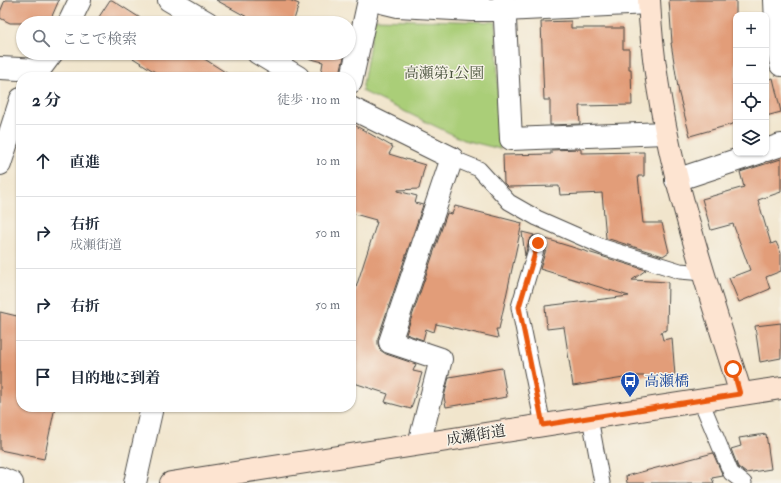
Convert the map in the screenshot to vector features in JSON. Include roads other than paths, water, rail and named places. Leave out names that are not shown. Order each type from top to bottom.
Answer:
[{"type":"main road","points":[[649,1],[654,54],[665,133],[676,180],[740,394]]},
{"type":"main road","name":"成瀬街道","points":[[171,483],[781,388]]},
{"type":"street","points":[[72,16],[80,0]]},
{"type":"street","points":[[169,0],[196,16]]},
{"type":"street","points":[[356,59],[369,0]]},
{"type":"street","points":[[373,0],[398,6],[472,10],[504,5],[649,1]]},
{"type":"street","points":[[775,0],[777,46],[781,66]]},
{"type":"street","points":[[504,5],[511,139],[665,133]]},
{"type":"street","points":[[270,60],[290,72]]},
{"type":"street","points":[[353,72],[356,60]]},
{"type":"street","points":[[0,68],[42,67]]},
{"type":"street","points":[[356,110],[452,158],[390,342],[441,359],[419,444]]},
{"type":"street","points":[[0,164],[16,114]]},
{"type":"street","points":[[769,149],[781,145]]},
{"type":"street","points":[[676,180],[749,156]]},
{"type":"street","points":[[135,483],[151,412]]},
{"type":"street","points":[[0,478],[12,483]]},
{"type":"lane","points":[[452,158],[479,169],[510,202],[537,218],[610,249],[680,271],[703,273]]},
{"type":"lane","points":[[538,243],[519,307],[543,425]]},
{"type":"lane","points":[[701,400],[731,473],[744,483]]},
{"type":"lane","points":[[590,418],[602,483]]},
{"type":"place","name":"高瀬橋","points":[[630,398]]},
{"type":"park label","name":"高瀬第1公園","points":[[444,73]]}]
